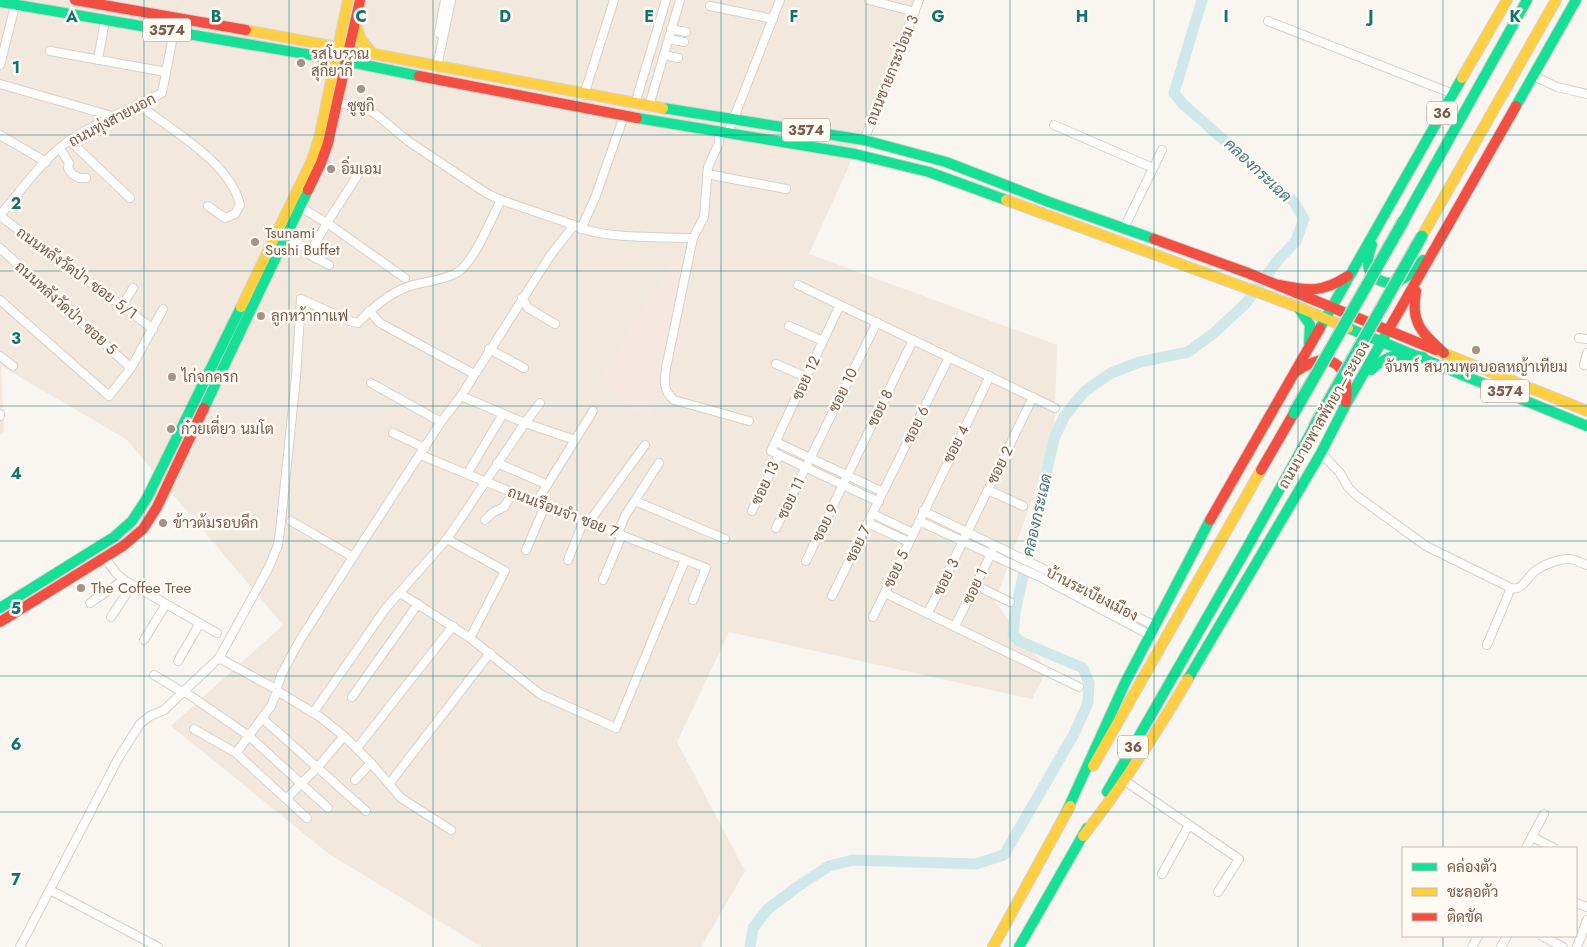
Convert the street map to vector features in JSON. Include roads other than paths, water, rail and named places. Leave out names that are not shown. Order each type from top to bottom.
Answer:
[{"type":"main road","name":"3574","points":[[75,0],[91,1],[343,47],[434,67],[584,95],[864,140],[946,162],[1049,202],[1248,273],[1587,411]]},
{"type":"main road","points":[[0,608],[114,537],[132,521],[147,498],[286,237],[328,143],[337,102],[348,0]]},
{"type":"main road","points":[[343,47],[355,21],[360,0]]},
{"type":"main road","name":"ถนนบายพาสพัทยา–ระยอง","points":[[1066,814],[1093,748],[1151,629],[1242,461],[1507,0]]},
{"type":"main road","name":"ถนนบายพาสพัทยา–ระยอง","points":[[993,947],[1066,814],[1527,0]]},
{"type":"main road","name":"ถนนบายพาสพัทยา–ระยอง","points":[[1019,947],[1556,0]]},
{"type":"main road","name":"ถนนบายพาสพัทยา–ระยอง","points":[[1082,836],[1125,781],[1160,728],[1321,453],[1345,406],[1363,378],[1576,0]]},
{"type":"main road","name":"3574","points":[[0,2],[16,2],[105,20],[341,60],[624,116],[855,154],[929,172],[1298,307],[1587,426]]},
{"type":"main road","points":[[355,21],[359,38],[363,45],[372,53]]},
{"type":"main road","points":[[0,622],[105,558],[144,529],[167,487],[264,261],[312,160],[341,60]]},
{"type":"main road","points":[[1378,227],[1368,263],[1373,276],[1382,282],[1394,283],[1401,280],[1414,270],[1436,247]]},
{"type":"main road","points":[[1423,272],[1413,302],[1413,317],[1419,328],[1444,353]]},
{"type":"main road","points":[[1275,284],[1310,291],[1321,290],[1350,275]]},
{"type":"main road","points":[[1298,307],[1310,325],[1308,346]]},
{"type":"main road","points":[[1363,378],[1376,365],[1393,354],[1423,357]]},
{"type":"main road","points":[[1292,375],[1310,362],[1326,360],[1337,363],[1343,369],[1347,378],[1348,386],[1345,406]]},
{"type":"street","points":[[434,67],[446,0]]},
{"type":"street","points":[[434,67],[451,0]]},
{"type":"street","points":[[584,95],[614,0]]},
{"type":"street","points":[[649,106],[680,0]]},
{"type":"street","points":[[749,421],[674,400],[668,394],[664,383],[693,238],[704,216],[708,167],[723,132],[733,118],[780,0]]},
{"type":"street","points":[[869,0],[915,12]]},
{"type":"street","name":"ถนนชายกระป่อม 3","points":[[864,140],[919,0]]},
{"type":"street","points":[[0,65],[16,2]]},
{"type":"street","points":[[635,104],[665,2],[677,9]]},
{"type":"street","points":[[710,6],[773,19]]},
{"type":"street","points":[[98,60],[105,20]]},
{"type":"street","points":[[1268,20],[1453,94]]},
{"type":"street","points":[[671,29],[686,32]]},
{"type":"street","name":"ถนนทุ่งสายนอก","points":[[0,216],[46,162],[69,140],[112,116],[162,93],[174,31]]},
{"type":"street","points":[[669,38],[684,42]]},
{"type":"street","points":[[50,51],[166,72]]},
{"type":"street","points":[[664,55],[678,58]]},
{"type":"street","points":[[1534,76],[1557,87],[1587,94]]},
{"type":"street","points":[[0,84],[112,116]]},
{"type":"street","points":[[337,102],[373,112],[408,141],[486,193],[501,200],[582,229],[608,234],[693,238]]},
{"type":"street","points":[[138,104],[198,149],[221,170],[238,192],[240,205],[235,214],[225,218],[208,206]]},
{"type":"street","points":[[582,229],[624,116]]},
{"type":"street","points":[[1054,125],[1153,168]]},
{"type":"street","points":[[0,135],[46,162]]},
{"type":"street","points":[[69,140],[130,198]]},
{"type":"street","points":[[60,148],[69,163],[68,168],[72,174],[79,178],[86,178]]},
{"type":"street","points":[[1124,228],[1162,150]]},
{"type":"street","points":[[302,260],[310,253],[359,173]]},
{"type":"street","points":[[707,174],[786,188]]},
{"type":"street","points":[[20,947],[119,757],[137,728],[146,718],[164,710],[185,693],[220,658],[269,567],[278,545],[296,377],[301,299],[350,322],[358,323],[370,310],[395,292],[449,276],[458,271],[466,264],[476,249],[501,200]]},
{"type":"street","points":[[300,207],[327,223],[405,278]]},
{"type":"street","name":"ถนนหลังวัดป่า ซอย 5/1","points":[[0,216],[153,329]]},
{"type":"street","points":[[236,753],[271,706],[281,675],[300,640],[353,557],[441,422],[461,396],[522,298],[550,256],[574,225]]},
{"type":"street","points":[[286,237],[328,265]]},
{"type":"street","name":"ถนนหลังวัดป่า ซอย 5","points":[[0,248],[131,368]]},
{"type":"street","points":[[798,285],[1055,408]]},
{"type":"street","points":[[122,306],[133,288]]},
{"type":"street","points":[[522,298],[528,308],[555,324]]},
{"type":"street","points":[[0,300],[109,396],[131,368],[163,309]]},
{"type":"street","name":"ซอย 12","points":[[775,453],[776,442],[840,305]]},
{"type":"street","points":[[370,310],[380,323],[474,374]]},
{"type":"street","name":"ซอย 10","points":[[806,467],[877,322]]},
{"type":"street","points":[[789,326],[823,341]]},
{"type":"street","name":"ซอย 8","points":[[843,484],[913,340]]},
{"type":"street","points":[[489,350],[524,368]]},
{"type":"street","points":[[1584,365],[1587,354]]},
{"type":"street","points":[[0,356],[13,366]]},
{"type":"street","name":"ซอย 6","points":[[883,492],[949,357]]},
{"type":"street","points":[[776,364],[806,378]]},
{"type":"street","name":"ซอย 4","points":[[919,521],[990,376]]},
{"type":"street","points":[[371,383],[441,422]]},
{"type":"street","points":[[461,396],[525,423],[575,440]]},
{"type":"street","name":"ซอย 2","points":[[963,542],[1033,397]]},
{"type":"street","points":[[312,713],[386,608],[447,539],[497,463],[540,403]]},
{"type":"street","points":[[536,502],[592,411]]},
{"type":"street","points":[[466,474],[503,414]]},
{"type":"street","name":"ถนนเรือนจำ ซอย 7","points":[[393,433],[466,474],[706,568],[693,600]]},
{"type":"street","points":[[776,442],[883,492]]},
{"type":"street","points":[[568,560],[587,521],[645,445]]},
{"type":"street","points":[[775,453],[879,502]]},
{"type":"street","name":"ซอย 13","points":[[752,510],[775,453]]},
{"type":"street","points":[[1321,453],[1340,473],[1356,496],[1420,542],[1511,588],[1514,589],[1522,586],[1540,568],[1565,560],[1577,561],[1587,565]]},
{"type":"street","points":[[497,463],[546,484]]},
{"type":"street","points":[[603,580],[625,516],[660,463]]},
{"type":"street","name":"ซอย 11","points":[[776,528],[806,467]]},
{"type":"street","name":"ซอย 9","points":[[806,561],[843,484]]},
{"type":"street","points":[[988,490],[1023,506]]},
{"type":"street","name":"ซอย 7","points":[[832,596],[883,492]]},
{"type":"street","points":[[485,520],[492,513],[504,507],[513,493]]},
{"type":"street","points":[[634,501],[725,539]]},
{"type":"street","points":[[526,550],[545,506]]},
{"type":"street","name":"บ้านระเบียงเมือง","points":[[923,511],[1056,575],[1151,629]]},
{"type":"street","points":[[873,514],[913,533]]},
{"type":"street","points":[[291,521],[353,557]]},
{"type":"street","name":"บ้านระเบียงเมือง","points":[[919,521],[1151,629]]},
{"type":"street","name":"ซอย 5","points":[[873,617],[919,521]]},
{"type":"street","points":[[868,523],[909,542]]},
{"type":"street","points":[[447,539],[505,571],[470,638]]},
{"type":"street","name":"ซอย 3","points":[[928,613],[963,542]]},
{"type":"street","name":"ซอย 1","points":[[955,626],[995,546]]},
{"type":"street","points":[[105,558],[124,580],[217,633]]},
{"type":"street","points":[[400,593],[470,638],[540,694],[616,728],[685,560]]},
{"type":"street","points":[[1026,570],[1030,562]]},
{"type":"street","points":[[1052,583],[1056,575]]},
{"type":"street","points":[[90,603],[124,580]]},
{"type":"street","points":[[112,617],[132,585]]},
{"type":"street","points":[[975,585],[1010,602]]},
{"type":"street","points":[[1487,645],[1511,588]]},
{"type":"street","points":[[885,593],[1079,687]]},
{"type":"street","points":[[144,640],[166,604]]},
{"type":"street","points":[[352,697],[418,604]]},
{"type":"street","points":[[178,660],[200,623]]},
{"type":"street","points":[[357,748],[453,626]]},
{"type":"street","points":[[389,784],[490,653]]},
{"type":"street","points":[[220,658],[276,690],[344,736],[371,763],[405,802],[451,830]]},
{"type":"street","points":[[154,675],[185,693],[249,736],[328,808]]},
{"type":"street","points":[[262,718],[366,811]]},
{"type":"street","points":[[194,729],[236,753],[307,818]]},
{"type":"street","points":[[287,798],[318,767],[344,736]]},
{"type":"street","points":[[355,780],[371,763]]},
{"type":"street","points":[[1125,781],[1239,859],[1218,892]]},
{"type":"street","points":[[1527,847],[1544,814]]},
{"type":"street","points":[[1162,874],[1189,825]]},
{"type":"street","points":[[1532,837],[1552,847]]},
{"type":"street","points":[[50,890],[158,947]]},
{"type":"street","points":[[1576,947],[1587,920]]},
{"type":"street","points":[[1550,944],[1563,947]]},
{"type":"waterway","name":"คลองกระเฉด","points":[[750,947],[753,928],[768,909],[829,866],[853,860],[976,864],[1004,855],[1074,734],[1088,703],[1089,683],[1083,668],[1019,641],[1013,635],[1015,612],[1054,439],[1064,417],[1084,392],[1111,373],[1140,362],[1188,352],[1214,333],[1246,303],[1278,260],[1296,241],[1304,219],[1294,202],[1183,104],[1174,93],[1202,0]]},
{"type":"place","name":"รสโบราณ สุกียากี์","points":[[301,63]]},
{"type":"place","name":"ซูซูกิ","points":[[361,89]]},
{"type":"place","name":"อิ่มเอม","points":[[331,169]]},
{"type":"place","name":"Tsunami Sushi Buffet","points":[[255,242]]},
{"type":"place","name":"ลูกหว้ากาแฟ","points":[[261,316]]},
{"type":"place","name":"จันทร์ สนามพุตบอลหญ้าเทียม","points":[[1476,350]]},
{"type":"place","name":"ไก่จกครก","points":[[172,377]]},
{"type":"place","name":"ก๋วยเตี่ยว นมโต","points":[[171,429]]},
{"type":"place","name":"ข้าวต้มรอบดึก","points":[[163,523]]},
{"type":"place","name":"The Coffee Tree","points":[[81,588]]}]
